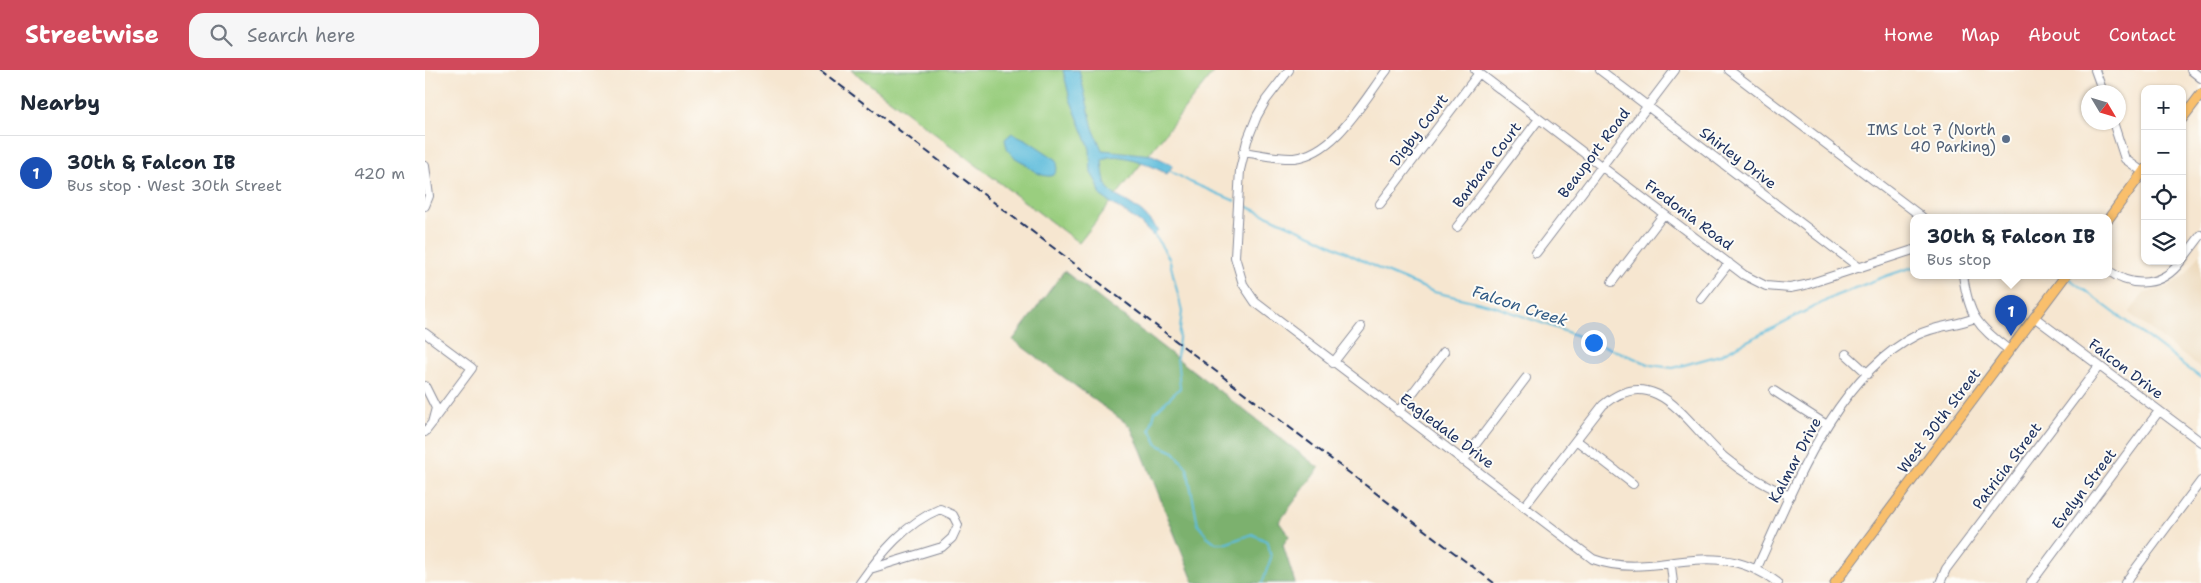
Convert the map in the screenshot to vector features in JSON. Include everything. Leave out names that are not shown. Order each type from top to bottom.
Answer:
[{"type":"main road","points":[[2186,114],[2201,94]]},
{"type":"main road","points":[[2112,214],[2141,174]]},
{"type":"main road","name":"West 30th Street","points":[[1835,583],[2062,279]]},
{"type":"street","name":"Eagledale Drive","points":[[1289,70],[1266,100],[1257,116],[1243,152],[1237,194],[1235,257],[1238,272],[1248,292],[1264,310],[1585,554],[1604,564],[1632,570],[1715,560],[1738,563],[1756,570],[1778,583]]},
{"type":"street","points":[[1243,152],[1293,158],[1319,150],[1336,136],[1387,70]]},
{"type":"street","name":"Shirley Drive","points":[[1599,70],[1860,268]]},
{"type":"street","name":"Beauport Road","points":[[1536,253],[1675,70]]},
{"type":"street","points":[[1729,70],[1918,214]]},
{"type":"street","points":[[2095,70],[2100,85]]},
{"type":"street","points":[[2191,70],[2201,78]]},
{"type":"street","name":"Fredonia Road","points":[[1477,72],[1754,281],[1772,287],[1784,288],[1805,285],[1910,251]]},
{"type":"street","name":"Digby Court","points":[[1380,204],[1477,72]]},
{"type":"street","name":"Barbara Court","points":[[1457,227],[1539,119]]},
{"type":"street","points":[[2116,130],[2125,159],[2141,168]]},
{"type":"street","points":[[425,166],[429,194],[425,206]]},
{"type":"street","points":[[1612,282],[1664,214]]},
{"type":"street","points":[[2186,256],[2201,235]]},
{"type":"street","points":[[1701,300],[1729,263]]},
{"type":"street","points":[[2112,273],[2124,280],[2145,283],[2166,276],[2178,265]]},
{"type":"street","points":[[1964,279],[1966,298],[1975,318],[1988,334],[2009,350]]},
{"type":"street","name":"Kalmar Drive","points":[[1756,570],[1790,496],[1827,425],[1868,374],[1894,350],[1916,336],[1940,325],[1958,323],[1975,318]]},
{"type":"street","name":"Falcon Drive","points":[[2034,318],[2201,442]]},
{"type":"street","points":[[1333,362],[1361,327]]},
{"type":"street","points":[[425,333],[472,368],[425,432]]},
{"type":"street","points":[[1398,412],[1444,352]]},
{"type":"street","points":[[1846,354],[1868,374]]},
{"type":"street","name":"Patricia Street","points":[[1939,583],[1946,569],[2099,366]]},
{"type":"street","points":[[1463,461],[1526,378]]},
{"type":"street","points":[[425,386],[436,408],[434,419]]},
{"type":"street","points":[[1525,508],[1599,410],[1613,398],[1633,391],[1651,392],[1662,396],[1675,405],[1712,446],[1737,468],[1763,484],[1790,496]]},
{"type":"street","points":[[1774,391],[1827,425]]},
{"type":"street","name":"Evelyn Street","points":[[2031,583],[2159,411]]},
{"type":"street","points":[[1576,440],[1633,484]]},
{"type":"street","points":[[2125,583],[2201,481]]},
{"type":"street","points":[[860,583],[870,569],[898,536],[927,514],[940,509],[953,515],[958,525],[953,538],[942,547],[870,569]]},
{"type":"street","points":[[1671,566],[1673,583]]},
{"type":"shaded area","points":[[2201,253],[2201,369],[2129,313],[2144,293],[2167,287],[2186,274]]},
{"type":"green space","points":[[851,70],[1215,70],[1079,243]]},
{"type":"green space","points":[[1064,271],[1319,468],[1279,522],[1289,536],[1283,545],[1295,583],[1194,583],[1130,426],[1013,340]]},
{"type":"water","points":[[1063,70],[1079,70],[1093,128],[1102,150],[1152,155],[1173,165],[1167,174],[1144,163],[1125,157],[1108,157],[1102,160],[1103,173],[1108,189],[1145,215],[1158,231],[1153,236],[1139,222],[1101,196],[1097,183],[1091,173],[1090,149],[1070,99]]},
{"type":"water","points":[[1012,133],[1027,140],[1057,160],[1055,174],[1045,176],[1040,174],[1012,155],[1005,139]]},
{"type":"waterway","name":"Falcon Creek","points":[[1167,169],[1190,182],[1235,201]]},
{"type":"waterway","name":"Falcon Creek","points":[[1239,203],[1318,238],[1381,270],[1434,292],[1494,306],[1592,341],[1651,365],[1673,368],[1720,355],[1835,296],[1910,268]]},
{"type":"waterway","points":[[1153,233],[1169,258],[1182,311],[1177,357],[1180,388],[1155,412],[1150,429],[1158,445],[1174,452],[1187,468],[1198,525],[1207,536],[1216,543],[1227,543],[1252,534],[1268,542],[1271,558],[1262,583]]},
{"type":"waterway","name":"Falcon Creek","points":[[2070,279],[2201,378]]},
{"type":"railway","points":[[820,70],[1494,583]]},
{"type":"place","name":"IMS Lot 7 (North 40 Parking)","points":[[2006,139]]},
{"type":"place","name":"30th & Falcon IB","points":[[2011,336]]}]
